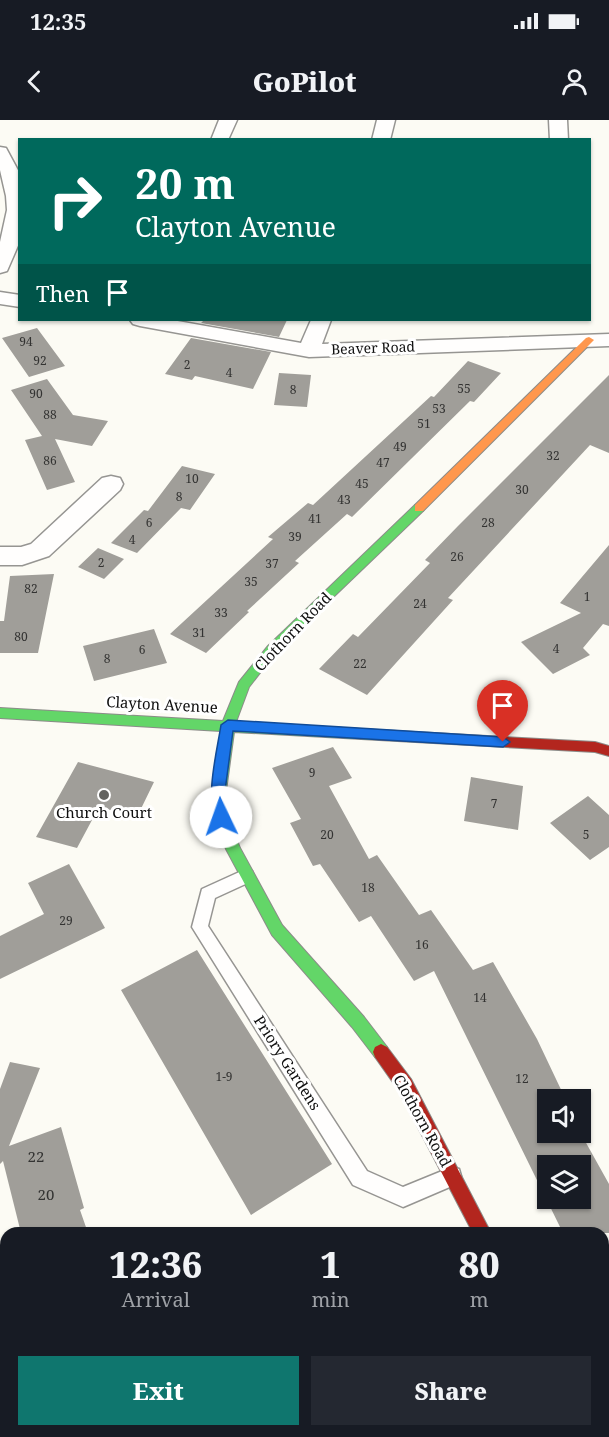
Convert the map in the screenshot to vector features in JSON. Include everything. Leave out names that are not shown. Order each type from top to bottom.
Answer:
[{"type":"street","points":[[220,138],[228,120]]},
{"type":"street","points":[[382,138],[386,120]]},
{"type":"street","points":[[558,120],[559,138]]},
{"type":"street","points":[[0,152],[17,185],[17,218],[0,267]]},
{"type":"street","points":[[0,298],[18,301]]},
{"type":"street","name":"Beaver Road","points":[[145,321],[309,351],[599,340]]},
{"type":"street","points":[[309,351],[321,321]]},
{"type":"street","points":[[522,343],[528,321]]},
{"type":"street","name":"Clothorn Road","points":[[479,1227],[405,1085],[358,1022],[277,930],[246,876],[221,817],[219,791],[228,725],[243,685],[272,649],[599,340]]},
{"type":"street","points":[[0,556],[22,556],[40,550],[111,484]]},
{"type":"street","name":"Clayton Avenue","points":[[0,712],[595,747],[609,752]]},
{"type":"lane","name":"Priory Gardens","points":[[246,876],[208,894],[200,927],[360,1178],[403,1197],[453,1175]]},
{"type":"building","points":[[203,321],[287,321],[279,337],[201,323]]},
{"type":"building","points":[[37,328],[65,366],[29,377],[2,338]]},
{"type":"building","points":[[191,338],[271,352],[253,389],[195,376],[192,380],[165,374]]},
{"type":"building","points":[[468,361],[501,373],[474,402],[470,401],[352,517],[347,514],[295,561],[299,563],[206,653],[170,634],[273,539],[268,537],[308,503],[313,505],[431,396],[434,397]]},
{"type":"building","points":[[279,373],[311,375],[307,407],[274,405]]},
{"type":"building","points":[[609,375],[609,453],[590,445],[448,598],[453,600],[367,695],[319,669],[353,634],[358,637],[430,563],[425,560]]},
{"type":"building","points":[[47,379],[73,415],[108,421],[92,446],[55,439],[75,482],[47,490],[25,440],[42,436],[11,390]]},
{"type":"building","points":[[182,466],[215,474],[190,510],[181,508],[137,553],[111,543],[144,510],[148,511]]},
{"type":"building","points":[[609,545],[609,626],[603,624],[583,648],[590,655],[553,674],[521,642],[581,613],[560,603]]},
{"type":"building","points":[[98,548],[124,559],[104,579],[78,567]]},
{"type":"building","points":[[54,574],[38,653],[0,653],[0,621],[4,621],[10,576]]},
{"type":"building","points":[[154,629],[167,663],[94,681],[83,646]]},
{"type":"building","points":[[333,747],[352,778],[329,786],[369,859],[377,855],[419,915],[431,910],[473,970],[493,962],[537,1039],[561,1089],[537,1089],[537,1143],[586,1143],[609,1184],[609,1227],[560,1227],[551,1209],[591,1209],[591,1155],[537,1155],[537,1180],[434,971],[414,981],[371,916],[359,922],[320,864],[313,866],[290,823],[301,819],[272,768]]},
{"type":"building","name":"Church Court","points":[[78,762],[154,782],[137,817],[99,807],[77,848],[36,837]]},
{"type":"building","points":[[471,777],[523,786],[518,830],[464,821]]},
{"type":"building","points":[[588,796],[609,815],[609,847],[590,860],[550,823]]},
{"type":"building","points":[[69,864],[105,928],[0,979],[0,936],[44,914],[28,883]]},
{"type":"building","points":[[197,950],[332,1164],[251,1215],[121,990]]},
{"type":"building","points":[[10,1062],[40,1068],[9,1146],[61,1127],[84,1208],[80,1210],[86,1227],[20,1227],[3,1161],[0,1164],[0,1089]]},
{"type":"traffic: fast","points":[[381,1052],[358,1022],[277,930],[233,849],[221,817],[219,791],[228,725],[243,685],[272,649],[419,508]]},
{"type":"traffic: fast","points":[[0,713],[379,735]]},
{"type":"traffic: slow","points":[[419,508],[589,340]]},
{"type":"traffic: jam","points":[[379,735],[595,747],[609,751]]},
{"type":"traffic: jam","points":[[381,1052],[405,1085],[479,1227]]},
{"type":"place","name":"Church Court","points":[[104,795]]},
{"type":"route","points":[[221,817],[219,791],[228,725],[503,742]]}]
